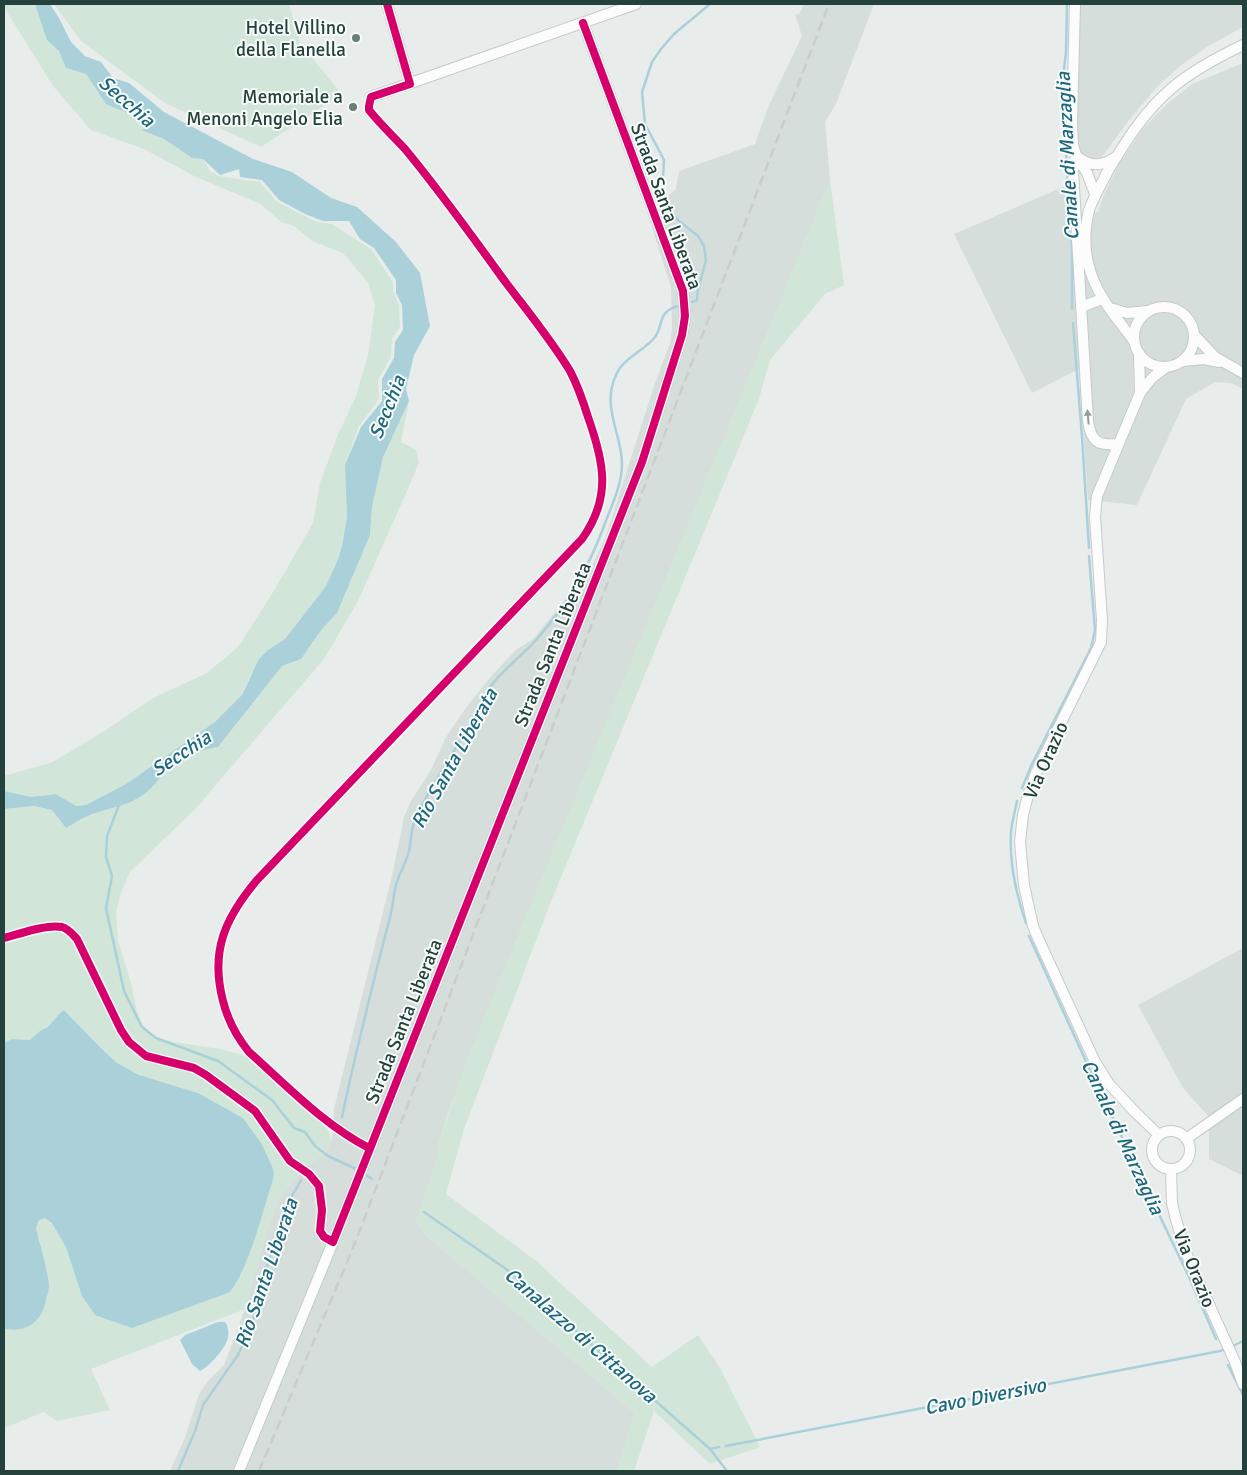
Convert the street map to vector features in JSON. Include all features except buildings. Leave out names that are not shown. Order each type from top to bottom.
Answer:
[{"type":"street","points":[[387,4],[410,84]]},
{"type":"street","points":[[371,97],[636,4]]},
{"type":"street","points":[[1075,4],[1073,145],[1095,194]]},
{"type":"street","name":"Strada Santa Liberata","points":[[239,1471],[363,1166],[642,462],[682,335],[685,316],[683,291],[583,23]]},
{"type":"street","points":[[1222,362],[1204,359],[1183,361],[1172,366],[1159,367],[1148,362],[1139,353],[1134,341],[1102,299],[1090,272],[1085,245],[1087,221],[1095,194],[1137,124],[1161,98],[1194,71],[1243,44]]},
{"type":"street","points":[[1076,155],[1090,165],[1106,163],[1117,156]]},
{"type":"street","points":[[1076,155],[1074,171],[1088,421],[1094,439],[1101,443],[1118,444]]},
{"type":"street","points":[[1081,307],[1102,299]]},
{"type":"street","points":[[1110,308],[1127,313],[1165,307],[1182,312],[1192,325],[1195,336],[1207,350],[1222,362],[1243,373]]},
{"type":"street","points":[[1134,341],[1134,334],[1139,320],[1150,310]]},
{"type":"street","points":[[1183,361],[1192,350],[1195,336]]},
{"type":"street","name":"Via Orazio","points":[[1139,353],[1140,393]]},
{"type":"street","name":"Via Orazio","points":[[1159,1135],[1109,1084],[1095,1062],[1033,926],[1024,885],[1020,849],[1022,821],[1031,785],[1101,642],[1102,620],[1094,517],[1099,488],[1140,393],[1152,378],[1166,367]]},
{"type":"street","points":[[1186,1139],[1243,1099]]},
{"type":"street","points":[[1164,1132],[1176,1132],[1186,1139],[1189,1150],[1186,1161],[1182,1165],[1172,1169],[1160,1166],[1153,1157],[1152,1145],[1159,1135],[1164,1132]]},
{"type":"street","name":"Via Orazio","points":[[1172,1169],[1172,1203],[1186,1253],[1234,1359],[1243,1384]]},
{"type":"street","name":"Via Orazio","points":[[1234,1359],[1243,1372]]},
{"type":"shaded area","points":[[804,4],[874,4],[836,104],[825,122],[830,180],[450,1107],[438,1146],[438,1156],[416,1221],[427,1236],[635,1413],[617,1471],[170,1471],[184,1440],[199,1394],[208,1381],[224,1365],[245,1309],[267,1229],[280,1196],[305,1168],[325,1152],[332,1141],[334,1109],[392,876],[404,817],[411,801],[431,770],[446,737],[465,709],[492,675],[516,650],[533,639],[589,571],[605,539],[654,386],[670,343],[672,329],[671,288],[648,214],[676,189],[679,171],[755,144],[769,105],[802,36],[795,14],[799,14]]},
{"type":"shaded area","points":[[1070,4],[1243,4],[1243,27],[1207,47],[1180,66],[1157,87],[1101,158],[1086,159],[1070,150]]},
{"type":"shaded area","points":[[1243,63],[1243,389],[1231,383],[1215,382],[1186,399],[1137,505],[1088,500],[1079,369],[1032,393],[954,234],[1070,184],[1072,215],[1098,212],[1104,194],[1119,164],[1143,129],[1166,105],[1192,84]]},
{"type":"shaded area","points":[[1243,948],[1243,1176],[1209,1159],[1209,1117],[1183,1088],[1138,1005]]},
{"type":"green space","points":[[4,4],[35,4],[47,40],[59,51],[66,68],[86,74],[106,104],[135,112],[149,124],[143,130],[164,139],[192,158],[203,159],[210,171],[219,176],[260,182],[277,202],[317,222],[332,224],[371,249],[393,282],[393,291],[399,305],[400,328],[392,338],[391,357],[378,380],[379,399],[359,426],[345,465],[347,516],[339,557],[326,586],[285,639],[268,650],[250,676],[242,695],[215,722],[126,784],[86,805],[76,806],[56,794],[31,797],[4,791],[4,776],[53,762],[109,728],[153,698],[207,673],[238,647],[272,594],[313,523],[320,483],[337,437],[356,396],[368,356],[375,305],[368,283],[343,253],[312,241],[294,226],[281,222],[261,204],[196,177],[144,149],[91,130],[53,86],[4,7]]},
{"type":"green space","points":[[54,4],[289,4],[300,43],[342,94],[261,147],[165,103],[81,41]]},
{"type":"green space","points":[[830,180],[844,285],[825,294],[770,360],[759,399],[550,904],[464,1129],[446,1194],[535,1260],[652,1367],[698,1335],[720,1368],[760,1447],[710,1464],[654,1411],[634,1471],[617,1471],[635,1413],[427,1236],[416,1221],[438,1156],[438,1146],[464,1066]]},
{"type":"green space","points":[[409,401],[401,442],[416,450],[419,462],[358,601],[324,659],[197,807],[130,872],[121,893],[116,912],[118,941],[142,1026],[155,1039],[220,1049],[249,1057],[327,1128],[332,1141],[325,1152],[305,1168],[280,1196],[267,1229],[245,1309],[91,1369],[110,1410],[57,1421],[44,1412],[4,1428],[4,1329],[12,1330],[49,1286],[36,1228],[39,1220],[46,1218],[60,1234],[69,1254],[82,1296],[236,1284],[244,1267],[274,1174],[243,1118],[198,1093],[139,1075],[117,1063],[64,1010],[48,1027],[41,1030],[30,1040],[12,1039],[4,1043],[4,809],[34,806],[52,810],[66,828],[96,813],[111,809],[161,777],[182,759],[204,749],[218,747],[282,666],[301,659],[322,629],[337,613],[370,535],[372,507],[383,457]]},
{"type":"water","name":"Secchia","points":[[35,4],[50,4],[71,42],[85,56],[101,62],[113,78],[129,83],[164,112],[253,159],[292,172],[331,198],[357,207],[396,242],[420,273],[430,326],[414,355],[406,389],[409,401],[383,457],[372,507],[370,535],[337,613],[322,629],[301,659],[282,666],[218,747],[180,760],[169,768],[146,793],[136,799],[92,814],[66,828],[52,810],[34,806],[4,809],[4,791],[31,797],[56,794],[76,806],[86,805],[126,784],[215,722],[242,695],[259,659],[268,650],[285,639],[326,586],[339,557],[347,516],[345,465],[361,427],[382,401],[382,379],[394,358],[395,342],[403,330],[402,305],[396,293],[396,280],[374,248],[360,239],[349,221],[323,221],[305,214],[279,200],[262,180],[240,177],[239,169],[220,175],[203,159],[192,158],[164,139],[142,130],[148,127],[149,124],[135,112],[130,114],[106,104],[86,74],[66,68],[59,51],[47,40]]},
{"type":"water","points":[[64,1010],[117,1063],[139,1075],[198,1093],[243,1118],[261,1143],[274,1174],[249,1255],[237,1282],[230,1292],[132,1328],[95,1315],[82,1296],[66,1247],[52,1223],[45,1218],[39,1220],[36,1228],[49,1285],[44,1308],[37,1320],[32,1324],[19,1329],[4,1329],[4,1043],[12,1039],[30,1040],[41,1030],[48,1027]]},
{"type":"water","points":[[218,1322],[225,1322],[227,1325],[227,1341],[217,1356],[200,1371],[192,1364],[180,1340],[185,1335]]},
{"type":"waterway","name":"Rio Santa Liberata","points":[[692,302],[697,300],[706,261],[704,246],[698,236],[678,220],[667,208],[662,194],[664,160],[645,124],[642,92],[652,62],[661,49],[674,34],[710,4]]},
{"type":"waterway","name":"Canale di Marzaglia","points":[[1067,4],[1066,52],[1062,86],[1072,248],[1072,309]]},
{"type":"waterway","name":"Rio Santa Liberata","points":[[342,1117],[396,885],[408,855],[415,820],[426,797],[468,728],[489,688],[548,626],[567,600],[584,571],[613,504],[622,472],[621,453],[611,409],[612,387],[616,375],[629,359],[655,337],[664,315],[678,306]]},
{"type":"waterway","name":"Canale di Marzaglia","points":[[1073,323],[1089,548]]},
{"type":"waterway","name":"Canale di Marzaglia","points":[[1022,788],[1031,766],[1091,648],[1095,630],[1089,556]]},
{"type":"waterway","name":"Canale di Marzaglia","points":[[1017,801],[1011,832],[1011,855],[1016,890],[1026,923]]},
{"type":"waterway","name":"Canalazzo di Cittanova","points":[[119,805],[107,836],[106,857],[112,876],[106,908],[124,991],[142,1027],[156,1038],[218,1061],[272,1100],[294,1128],[305,1132],[315,1146],[328,1156],[358,1170]]},
{"type":"waterway","name":"Canale di Marzaglia","points":[[1029,936],[1094,1079],[1189,1277],[1216,1339]]},
{"type":"waterway","name":"Canalazzo di Cittanova","points":[[363,1173],[372,1179]]},
{"type":"waterway","name":"Rio Santa Liberata","points":[[178,1471],[195,1431],[203,1405],[238,1355],[252,1324],[264,1274],[292,1196],[301,1180]]},
{"type":"waterway","name":"Canalazzo di Cittanova","points":[[424,1212],[506,1269],[710,1449],[727,1471]]},
{"type":"waterway","name":"Cavo Diversivo","points":[[1231,1347],[1243,1341]]},
{"type":"waterway","name":"Cavo Diversivo","points":[[726,1446],[1226,1349]]},
{"type":"waterway","name":"Canale di Marzaglia","points":[[1228,1365],[1243,1395]]},
{"type":"waterway","points":[[710,1449],[719,1447]]},
{"type":"railway","points":[[259,1471],[355,1243],[829,4]]},
{"type":"cycle path","points":[[369,1148],[352,1139],[306,1104],[249,1052],[240,1040],[227,1015],[219,983],[218,966],[223,936],[236,908],[257,880],[582,539],[592,524],[598,509],[602,479],[601,464],[594,433],[570,371],[442,196],[405,149],[369,110],[371,97],[410,84],[387,4]]},
{"type":"cycle path","points":[[4,938],[56,926],[71,932],[77,939],[121,1030],[129,1042],[146,1056],[194,1068],[255,1111],[290,1161],[309,1174],[319,1186],[322,1210],[320,1231],[324,1237],[333,1242],[642,462],[682,335],[685,316],[683,291],[583,23]]},
{"type":"place","name":"Hotel Villino della Flanella","points":[[356,38]]},
{"type":"place","name":"Memoriale a Menoni Angelo Elia","points":[[353,107]]}]
